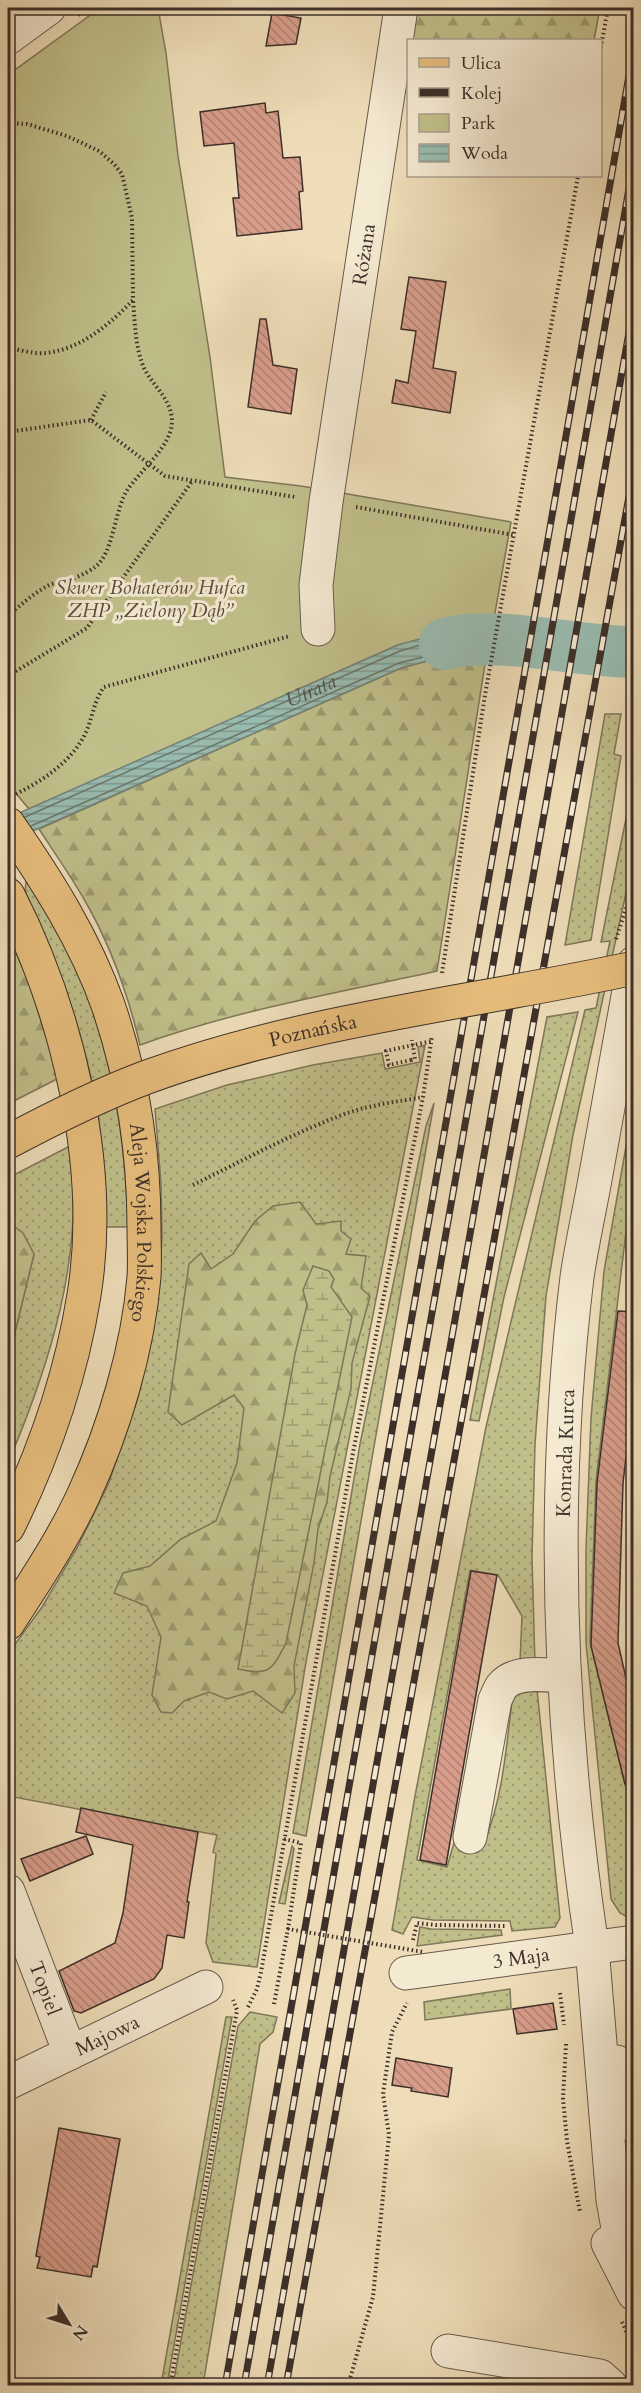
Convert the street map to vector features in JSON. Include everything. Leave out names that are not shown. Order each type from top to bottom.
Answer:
[{"type":"main road","name":"Aleja Wojska Polskiego","points":[[8,824],[61,905],[108,1004],[134,1098],[144,1174],[144,1277],[135,1334],[122,1388],[95,1468],[61,1539],[8,1623]]},
{"type":"main road","points":[[8,895],[33,946],[68,1054],[85,1143],[89,1219],[84,1295],[67,1371],[50,1429],[27,1489],[8,1527]]},
{"type":"main road","name":"Poznańska","points":[[8,1142],[91,1100],[146,1077],[231,1052],[304,1032],[360,1020],[633,966]]},
{"type":"street","name":"Różana","points":[[318,629],[316,585],[326,502],[401,8]]},
{"type":"street","name":"Konrada Kurca","points":[[595,1986],[563,1676],[561,1614],[564,1423],[578,1275],[633,966]]},
{"type":"street","points":[[470,1837],[495,1700],[502,1686],[514,1678],[527,1675],[563,1676]]},
{"type":"street","name":"Topiel","points":[[8,1891],[70,2052]]},
{"type":"street","name":"3 Maja","points":[[413,1976],[633,1942]]},
{"type":"street","points":[[595,1986],[633,2126]]},
{"type":"street","points":[[595,1986],[613,2200],[618,2228],[633,2260]]},
{"type":"street","points":[[595,1986],[591,2073],[600,2219],[604,2235],[633,2294]]},
{"type":"street","name":"Majowa","points":[[8,2083],[206,1987]]},
{"type":"street","points":[[448,2351],[600,2376],[611,2385]]},
{"type":"path","points":[[602,41],[608,8]]},
{"type":"path","points":[[8,123],[27,124],[67,136],[99,151],[122,174],[132,218],[136,340],[145,369],[168,405],[172,420],[170,435],[127,491],[118,510],[109,549],[101,561],[64,582],[51,584],[8,615]]},
{"type":"path","points":[[440,984],[485,695],[578,177]]},
{"type":"path","points":[[8,347],[44,353],[69,346],[104,329],[133,300]]},
{"type":"path","points":[[91,420],[106,392]]},
{"type":"path","points":[[8,432],[91,420],[165,476],[514,535]]},
{"type":"path","points":[[8,676],[87,628],[193,480]]},
{"type":"path","points":[[8,798],[38,783],[63,763],[81,741],[88,728],[96,699],[104,687],[318,629]]},
{"type":"path","points":[[248,2007],[257,1989],[261,1972],[353,1453],[423,1097],[433,1030]]},
{"type":"path","points":[[411,1037],[415,1059],[389,1065],[386,1051],[432,1041]]},
{"type":"path","points":[[193,1185],[344,1114],[423,1097]]},
{"type":"path","points":[[274,2004],[301,1843],[284,1839]]},
{"type":"path","points":[[414,1934],[417,1923],[436,1926],[506,1926],[507,1933]]},
{"type":"path","points":[[288,1929],[413,1976],[392,2032],[382,2094],[389,2135],[373,2297],[348,2385]]},
{"type":"path","points":[[170,2385],[237,2010]]},
{"type":"green space","name":"Skwer Bohaterów Hufca ZHP „Zielony Dąb”","points":[[100,8],[158,8],[166,53],[178,156],[210,357],[225,477],[301,486],[511,522],[492,630],[481,629],[398,645],[29,809],[8,784],[8,75]]},
{"type":"green space","points":[[411,8],[600,8],[594,39],[408,39]]},
{"type":"green space","points":[[487,651],[437,971],[250,1012],[140,1045],[124,988],[102,934],[79,890],[39,829],[401,668],[446,656]]},
{"type":"green space","points":[[605,714],[621,714],[614,754],[621,756],[591,940],[565,945]]},
{"type":"green space","points":[[633,784],[633,874],[628,884],[573,1135],[546,1296],[535,1444],[532,1557],[535,1665],[520,1662],[522,1616],[498,1575],[470,1570],[417,1860],[447,1867],[454,1843],[468,1846],[486,1838],[500,1788],[512,1702],[519,1691],[537,1689],[560,1918],[555,1927],[512,1931],[510,1921],[433,1920],[412,1917],[403,1934],[392,1930],[415,1796],[486,1427],[585,1010],[596,1008],[610,941],[601,942]]},
{"type":"green space","points":[[26,882],[33,885],[70,955],[81,979],[102,1040],[121,1132],[128,1227],[106,1227],[101,1137],[92,1080],[77,1024],[59,971],[25,892]]},
{"type":"green space","points":[[8,934],[29,983],[59,1078],[8,1104]]},
{"type":"green space","points":[[578,1012],[504,1297],[479,1421],[470,1420],[547,1017]]},
{"type":"green space","points":[[425,1045],[306,1662],[257,1967],[213,1962],[206,1943],[216,1854],[213,1852],[217,1835],[8,1796],[8,1654],[42,1607],[77,1548],[108,1485],[138,1397],[152,1337],[159,1287],[162,1237],[161,1184],[155,1109],[227,1085],[313,1065],[382,1053],[385,1069],[420,1062],[418,1047]]},
{"type":"green space","points":[[434,1103],[306,1836],[293,1833],[360,1444],[426,1126]]},
{"type":"green space","points":[[633,1107],[633,1174],[596,1481],[590,1642],[633,1817],[634,1918],[631,1919],[620,1913],[611,1899],[586,1643],[586,1549],[591,1418],[604,1271]]},
{"type":"green space","points":[[70,1146],[73,1228],[68,1268],[50,1348],[38,1387],[8,1463],[8,1361],[34,1254],[23,1234],[8,1222],[8,1178]]},
{"type":"green space","points":[[300,1202],[316,1224],[341,1221],[341,1231],[351,1239],[346,1254],[366,1256],[361,1288],[370,1296],[352,1363],[351,1389],[330,1476],[327,1502],[318,1529],[314,1563],[294,1666],[295,1693],[282,1713],[253,1691],[227,1699],[209,1692],[184,1701],[172,1713],[161,1712],[152,1695],[161,1637],[147,1606],[114,1593],[123,1573],[150,1566],[181,1539],[216,1521],[237,1463],[244,1408],[234,1395],[182,1425],[168,1412],[189,1264],[201,1253],[211,1269],[233,1254],[255,1221],[273,1206]]},
{"type":"green space","points":[[8,1222],[23,1233],[34,1254],[8,1361]]},
{"type":"green space","points":[[313,1266],[329,1271],[334,1279],[331,1287],[352,1317],[286,1643],[269,1669],[249,1671],[238,1669],[295,1354],[307,1305],[303,1290]]},
{"type":"green space","points":[[292,1846],[294,1849],[285,1904],[279,1903]]},
{"type":"green space","points":[[420,1927],[501,1930],[502,1935],[417,1946]]},
{"type":"green space","points":[[510,1989],[511,2009],[425,2020],[424,2002]]},
{"type":"green space","points":[[250,2012],[277,2017],[273,2032],[260,2044],[203,2385],[173,2385],[238,2026]]},
{"type":"green space","points":[[226,2017],[232,2017],[167,2385],[161,2385]]},
{"type":"water","points":[[481,629],[517,634],[514,652],[481,650],[446,656],[401,668],[8,842],[8,818],[398,645],[441,633]]},
{"type":"building","points":[[272,13],[301,18],[296,44],[266,46]]},
{"type":"building","points":[[265,103],[266,113],[278,111],[283,158],[300,157],[303,191],[299,192],[302,229],[237,236],[233,198],[239,198],[234,143],[204,146],[200,112]]},
{"type":"building","points":[[409,277],[446,282],[433,368],[456,372],[450,413],[392,403],[396,380],[408,383],[416,331],[401,329]]},
{"type":"building","points":[[260,319],[266,319],[273,365],[297,369],[291,414],[248,407]]},
{"type":"building","points":[[618,1311],[633,1312],[633,1398],[623,1483],[618,1643],[633,1709],[633,1783],[625,1784],[591,1646],[597,1483]]},
{"type":"building","points":[[471,1571],[497,1575],[446,1865],[420,1860]]},
{"type":"building","points":[[81,1808],[198,1832],[184,1938],[167,1935],[162,1968],[154,1979],[81,2013],[74,2011],[59,1971],[115,1943],[123,1913],[133,1845],[76,1832]]},
{"type":"building","points":[[86,1836],[93,1854],[30,1881],[21,1859]]},
{"type":"building","points":[[553,2003],[557,2029],[517,2034],[513,2009]]},
{"type":"building","points":[[396,2058],[452,2068],[448,2097],[411,2091],[412,2088],[392,2085]]},
{"type":"building","points":[[59,2128],[120,2139],[97,2267],[93,2266],[91,2277],[37,2268],[40,2257],[36,2256]]},
{"type":"waterway","name":"Utrata","points":[[445,644],[467,640],[514,640],[634,652]]},
{"type":"railway","points":[[225,2386],[634,47]]},
{"type":"railway","points":[[244,2386],[634,160]]},
{"type":"railway","points":[[267,2386],[634,304]]},
{"type":"railway","points":[[286,2386],[634,469]]}]
